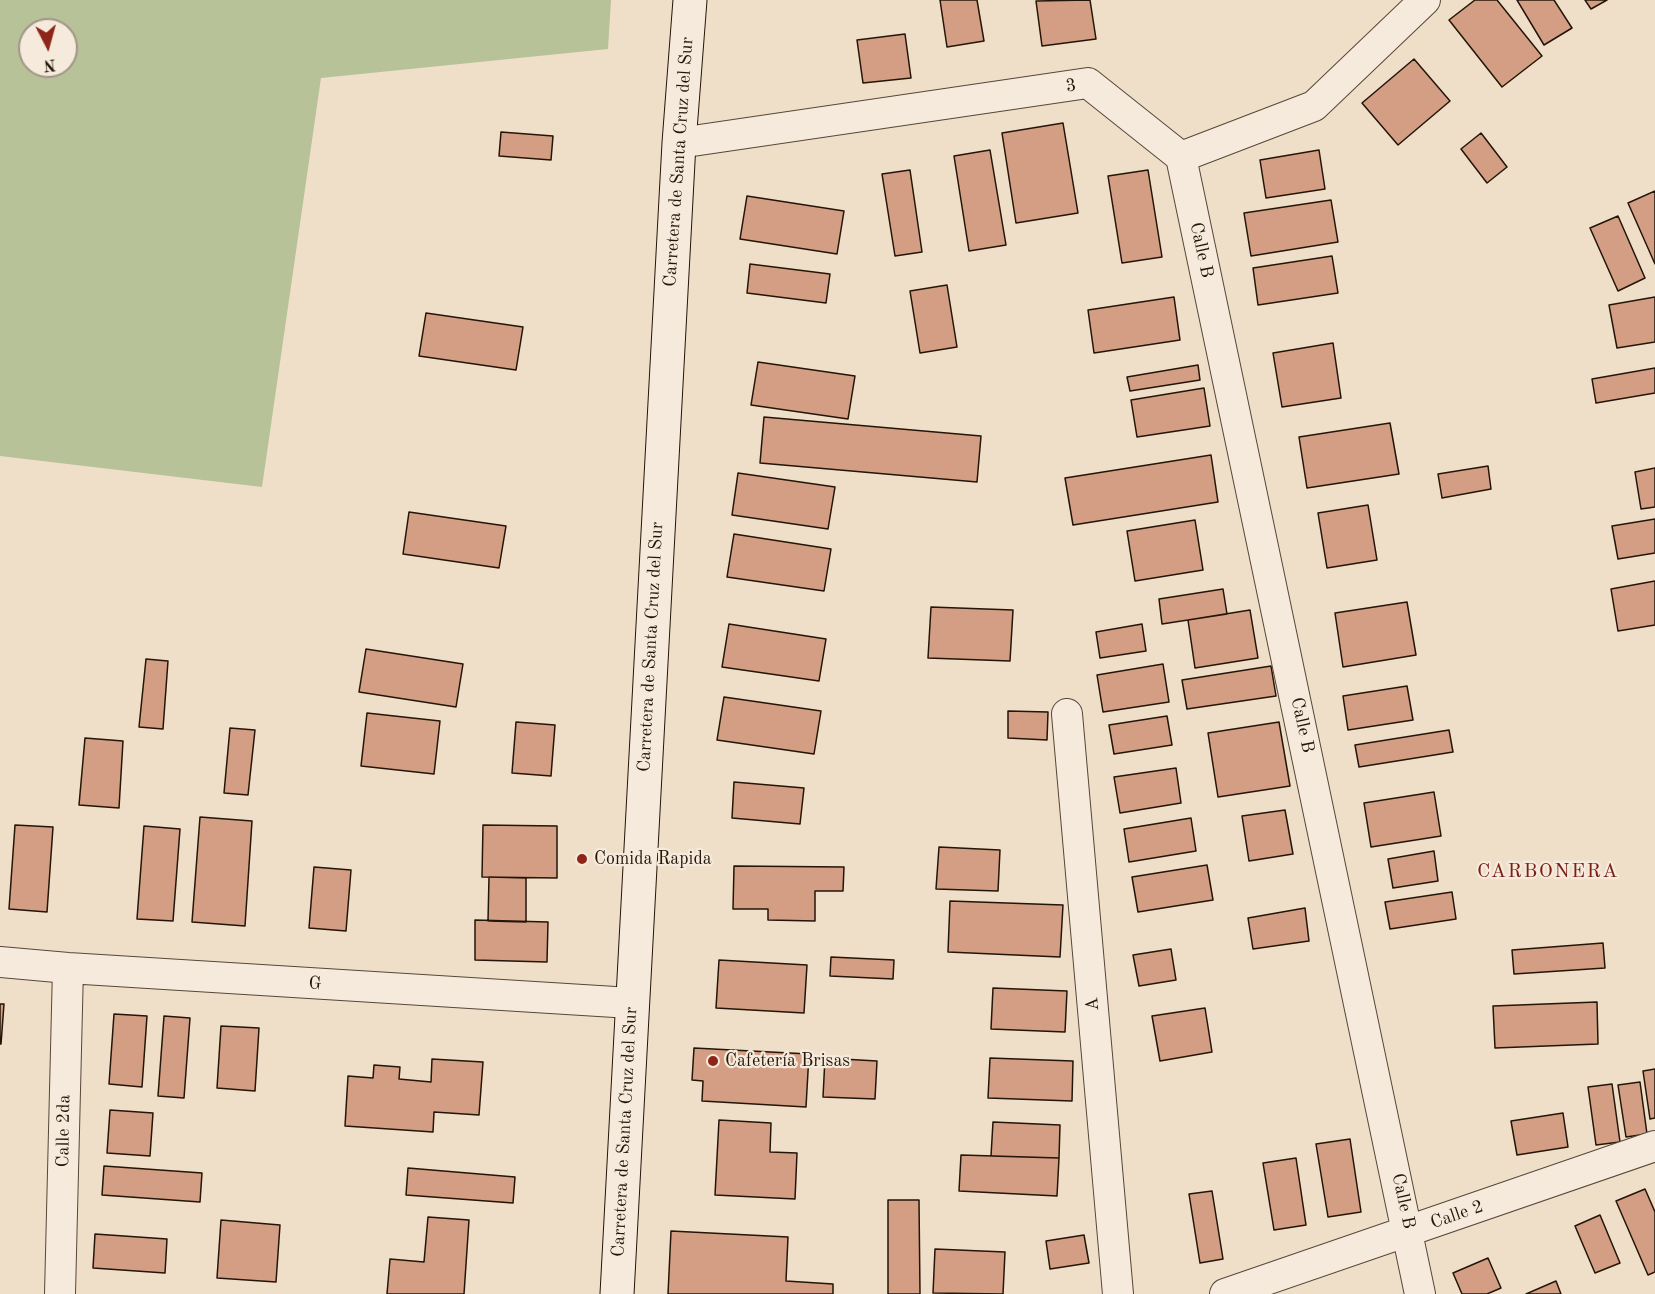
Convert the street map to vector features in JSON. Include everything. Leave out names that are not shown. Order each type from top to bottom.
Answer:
[{"type":"main road","name":"Carretera de Santa Cruz del Sur","points":[[617,1294],[679,143],[690,0]]},
{"type":"street","points":[[1181,157],[1314,106],[1425,0]]},
{"type":"street","name":"3","points":[[679,143],[1088,83],[1181,157]]},
{"type":"street","name":"Calle B","points":[[1181,157],[1409,1232],[1420,1294]]},
{"type":"street","name":"A","points":[[1067,714],[1118,1294]]},
{"type":"street","name":"G","points":[[0,962],[631,1003]]},
{"type":"street","name":"Calle 2da","points":[[60,1294],[68,968]]},
{"type":"street","name":"Calle 2","points":[[1225,1294],[1655,1146]]},
{"type":"green space","points":[[0,0],[611,0],[608,49],[321,78],[262,487],[0,456]]},
{"type":"building","points":[[940,0],[977,0],[984,41],[947,47]]},
{"type":"building","points":[[1090,0],[1096,39],[1042,46],[1036,1]]},
{"type":"building","points":[[1475,0],[1497,0],[1542,56],[1502,87],[1449,20]]},
{"type":"building","points":[[1517,0],[1554,0],[1572,28],[1544,45]]},
{"type":"building","points":[[1585,0],[1607,0],[1591,9]]},
{"type":"building","points":[[905,34],[911,78],[863,83],[857,40]]},
{"type":"building","points":[[1414,59],[1450,101],[1398,145],[1362,103]]},
{"type":"building","points":[[1063,123],[1078,213],[1016,223],[1002,133]]},
{"type":"building","points":[[501,132],[553,136],[551,160],[499,156]]},
{"type":"building","points":[[1481,133],[1507,167],[1487,183],[1461,149]]},
{"type":"building","points":[[990,150],[1006,245],[969,251],[954,156]]},
{"type":"building","points":[[1319,150],[1325,189],[1266,198],[1260,160]]},
{"type":"building","points":[[910,170],[922,252],[895,256],[882,174]]},
{"type":"building","points":[[1148,170],[1162,257],[1122,263],[1108,176]]},
{"type":"building","points":[[1655,191],[1655,264],[1628,203]]},
{"type":"building","points":[[747,196],[844,211],[837,254],[740,239]]},
{"type":"building","points":[[1331,200],[1338,242],[1251,256],[1244,213]]},
{"type":"building","points":[[1618,216],[1645,278],[1618,291],[1590,228]]},
{"type":"building","points":[[1332,256],[1338,293],[1258,305],[1253,268]]},
{"type":"building","points":[[750,264],[830,274],[826,303],[747,293]]},
{"type":"building","points":[[947,285],[957,347],[920,353],[910,291]]},
{"type":"building","points":[[1174,297],[1180,340],[1094,353],[1088,310]]},
{"type":"building","points":[[1655,297],[1655,342],[1617,348],[1609,305]]},
{"type":"building","points":[[426,313],[523,327],[516,370],[419,356]]},
{"type":"building","points":[[1333,343],[1341,398],[1282,407],[1273,353]]},
{"type":"building","points":[[758,362],[855,376],[848,419],[751,405]]},
{"type":"building","points":[[1198,365],[1200,380],[1130,391],[1127,377]]},
{"type":"building","points":[[1655,368],[1655,393],[1596,403],[1592,379]]},
{"type":"building","points":[[1204,388],[1210,426],[1137,437],[1131,400]]},
{"type":"building","points":[[764,417],[981,436],[977,482],[760,463]]},
{"type":"building","points":[[1390,423],[1399,474],[1307,488],[1299,437]]},
{"type":"building","points":[[1211,455],[1218,502],[1073,525],[1065,478]]},
{"type":"building","points":[[1488,466],[1491,489],[1442,498],[1438,474]]},
{"type":"building","points":[[1655,468],[1655,507],[1641,509],[1635,472]]},
{"type":"building","points":[[738,473],[835,487],[828,529],[732,515]]},
{"type":"building","points":[[1368,505],[1377,560],[1327,568],[1318,513]]},
{"type":"building","points":[[409,512],[506,526],[499,568],[403,554]]},
{"type":"building","points":[[1655,519],[1655,553],[1618,559],[1612,526]]},
{"type":"building","points":[[1195,520],[1203,570],[1135,581],[1127,531]]},
{"type":"building","points":[[734,534],[831,549],[824,591],[727,577]]},
{"type":"building","points":[[1655,581],[1655,625],[1618,631],[1611,589]]},
{"type":"building","points":[[1223,589],[1227,614],[1162,624],[1159,599]]},
{"type":"building","points":[[1407,602],[1416,655],[1343,667],[1335,613]]},
{"type":"building","points":[[931,607],[1013,610],[1010,661],[928,658]]},
{"type":"building","points":[[1250,610],[1258,658],[1195,668],[1188,620]]},
{"type":"building","points":[[729,624],[826,639],[819,681],[722,667]]},
{"type":"building","points":[[1142,624],[1146,651],[1100,658],[1096,632]]},
{"type":"building","points":[[366,649],[463,664],[456,707],[359,692]]},
{"type":"building","points":[[146,659],[168,661],[163,729],[139,727]]},
{"type":"building","points":[[1163,664],[1169,702],[1103,712],[1097,675]]},
{"type":"building","points":[[1271,666],[1276,696],[1187,709],[1182,680]]},
{"type":"building","points":[[1407,686],[1413,720],[1348,730],[1343,696]]},
{"type":"building","points":[[724,697],[821,711],[814,754],[717,740]]},
{"type":"building","points":[[1008,711],[1048,712],[1047,740],[1008,738]]},
{"type":"building","points":[[367,713],[440,721],[434,774],[361,766]]},
{"type":"building","points":[[1167,716],[1172,745],[1114,754],[1109,725]]},
{"type":"building","points":[[516,722],[555,725],[551,776],[512,773]]},
{"type":"building","points":[[1279,722],[1290,786],[1218,797],[1208,733]]},
{"type":"building","points":[[230,728],[255,730],[248,795],[224,793]]},
{"type":"building","points":[[1449,730],[1453,752],[1359,767],[1355,745]]},
{"type":"building","points":[[85,738],[123,741],[119,808],[79,805]]},
{"type":"building","points":[[1176,768],[1181,803],[1120,813],[1114,777]]},
{"type":"building","points":[[734,782],[804,788],[800,824],[732,818]]},
{"type":"building","points":[[1434,792],[1441,836],[1371,847],[1364,803]]},
{"type":"building","points":[[1285,810],[1293,854],[1249,861],[1242,816]]},
{"type":"building","points":[[200,817],[252,821],[245,926],[192,922]]},
{"type":"building","points":[[1191,818],[1196,851],[1129,862],[1124,829]]},
{"type":"building","points":[[15,825],[53,827],[47,912],[9,909]]},
{"type":"building","points":[[483,825],[557,826],[557,878],[482,877]]},
{"type":"building","points":[[144,826],[180,829],[173,921],[137,919]]},
{"type":"building","points":[[939,847],[1000,850],[998,891],[936,889]]},
{"type":"building","points":[[1434,851],[1438,881],[1393,888],[1388,859]]},
{"type":"building","points":[[1207,865],[1213,900],[1138,912],[1132,877]]},
{"type":"building","points":[[734,866],[844,867],[843,891],[815,891],[815,921],[768,920],[768,909],[733,909]]},
{"type":"building","points":[[314,867],[351,870],[346,931],[309,928]]},
{"type":"building","points":[[489,877],[526,878],[526,922],[488,921]]},
{"type":"building","points":[[1452,892],[1456,919],[1390,929],[1385,902]]},
{"type":"building","points":[[950,901],[1063,905],[1060,957],[948,952]]},
{"type":"building","points":[[1305,908],[1309,941],[1253,949],[1248,918]]},
{"type":"building","points":[[475,920],[548,922],[547,962],[475,960]]},
{"type":"building","points":[[1603,943],[1605,968],[1514,974],[1512,950]]},
{"type":"building","points":[[1171,949],[1176,980],[1139,986],[1133,955]]},
{"type":"building","points":[[831,957],[894,960],[893,979],[830,976]]},
{"type":"building","points":[[719,960],[807,965],[804,1013],[716,1008]]},
{"type":"building","points":[[993,988],[1067,991],[1065,1032],[991,1029]]},
{"type":"building","points":[[1597,1002],[1598,1044],[1495,1048],[1493,1006]]},
{"type":"building","points":[[0,1004],[4,1004],[1,1044],[0,1044]]},
{"type":"building","points":[[1205,1008],[1212,1052],[1160,1061],[1152,1016]]},
{"type":"building","points":[[114,1014],[147,1016],[142,1087],[109,1084]]},
{"type":"building","points":[[164,1016],[190,1018],[184,1098],[158,1096]]},
{"type":"building","points":[[221,1026],[259,1028],[255,1091],[217,1088]]},
{"type":"building","points":[[694,1048],[809,1054],[806,1107],[702,1101],[703,1081],[692,1080]]},
{"type":"building","points":[[825,1058],[877,1061],[875,1099],[823,1097]]},
{"type":"building","points":[[990,1058],[1073,1061],[1072,1101],[988,1098]]},
{"type":"building","points":[[432,1059],[483,1062],[479,1115],[434,1112],[433,1132],[345,1126],[348,1076],[373,1078],[374,1065],[400,1067],[399,1079],[431,1082]]},
{"type":"building","points":[[1655,1069],[1655,1118],[1650,1119],[1643,1071]]},
{"type":"building","points":[[1640,1082],[1647,1134],[1626,1137],[1618,1085]]},
{"type":"building","points":[[1612,1084],[1620,1142],[1596,1145],[1588,1087]]},
{"type":"building","points":[[110,1110],[153,1113],[150,1156],[107,1153]]},
{"type":"building","points":[[1563,1113],[1568,1147],[1517,1155],[1511,1121]]},
{"type":"building","points":[[719,1120],[771,1123],[770,1152],[797,1153],[795,1199],[715,1195]]},
{"type":"building","points":[[993,1122],[1060,1125],[1059,1158],[991,1156]]},
{"type":"building","points":[[1350,1139],[1361,1212],[1328,1217],[1316,1144]]},
{"type":"building","points":[[961,1155],[1059,1158],[1057,1196],[959,1191]]},
{"type":"building","points":[[1296,1158],[1306,1225],[1274,1230],[1263,1163]]},
{"type":"building","points":[[104,1166],[202,1173],[200,1202],[102,1195]]},
{"type":"building","points":[[408,1168],[515,1177],[513,1203],[406,1195]]},
{"type":"building","points":[[1645,1189],[1655,1212],[1655,1272],[1648,1275],[1616,1201]]},
{"type":"building","points":[[1212,1191],[1223,1259],[1200,1263],[1189,1194]]},
{"type":"building","points":[[888,1200],[919,1200],[920,1294],[888,1294]]},
{"type":"building","points":[[1600,1215],[1620,1263],[1595,1273],[1575,1226]]},
{"type":"building","points":[[428,1217],[469,1220],[464,1294],[387,1294],[390,1259],[424,1262]]},
{"type":"building","points":[[221,1220],[280,1225],[276,1282],[217,1278]]},
{"type":"building","points":[[671,1231],[788,1237],[786,1281],[833,1284],[833,1294],[668,1294]]},
{"type":"building","points":[[95,1234],[167,1239],[165,1273],[93,1268]]},
{"type":"building","points":[[1084,1235],[1089,1263],[1050,1269],[1046,1241]]},
{"type":"building","points":[[935,1249],[1005,1252],[1003,1294],[933,1293]]},
{"type":"building","points":[[1488,1258],[1501,1288],[1487,1294],[1462,1294],[1453,1273]]},
{"type":"building","points":[[1556,1281],[1561,1294],[1526,1294]]},
{"type":"place","name":"Comida Rapida","points":[[582,859]]},
{"type":"place","name":"Cafetería Brisas","points":[[713,1061]]},
{"type":"district","name":"CARBONERA","points":[[1548,872]]}]
